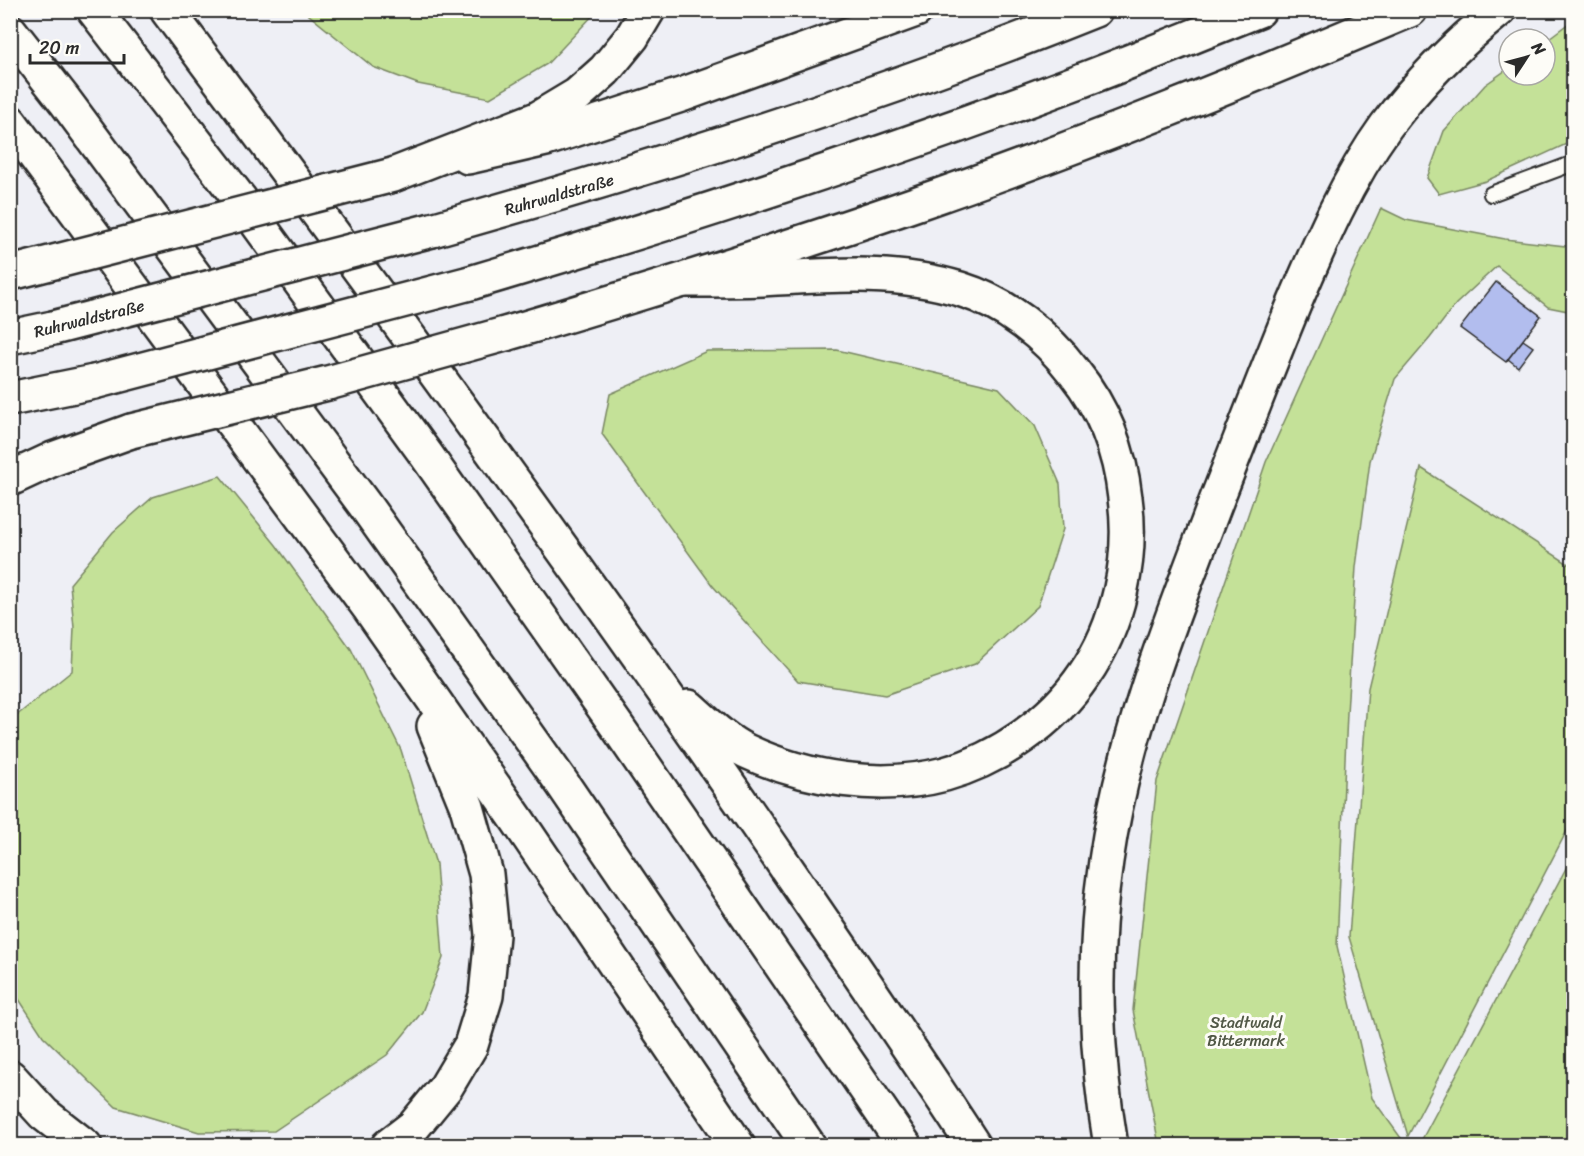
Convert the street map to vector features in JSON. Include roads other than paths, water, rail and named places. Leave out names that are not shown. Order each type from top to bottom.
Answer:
[{"type":"highway","points":[[94,10],[239,198],[427,456],[621,732],[905,1146]]},
{"type":"highway","points":[[167,10],[488,444],[624,634],[744,805],[974,1146]]},
{"type":"highway","points":[[193,10],[216,63],[250,121]]},
{"type":"highway","points":[[393,175],[537,119],[577,95],[605,70],[632,37],[648,10]]},
{"type":"highway","points":[[11,273],[393,175],[546,139],[684,94],[916,10]]},
{"type":"highway","name":"Ruhrwaldstraße","points":[[10,337],[53,328],[432,230],[695,153],[868,96],[1095,10]]},
{"type":"highway","points":[[10,399],[94,382],[470,283],[686,217],[880,153],[1077,82],[1259,10]]},
{"type":"highway","points":[[10,460],[328,383],[505,334],[686,280],[916,204],[1103,136],[1410,10]]},
{"type":"highway","points":[[1111,1146],[1098,1034],[1097,982],[1104,872],[1116,802],[1131,740],[1169,624],[1270,363],[1334,212],[1386,127],[1416,88],[1450,53],[1499,10]]},
{"type":"highway","points":[[10,31],[65,101],[364,504],[562,783],[809,1146]]},
{"type":"highway","points":[[10,122],[370,609],[523,828],[738,1146]]},
{"type":"highway","points":[[624,634],[687,706],[711,727],[744,750],[822,776],[865,781],[905,780],[945,774],[986,759],[1023,736],[1056,708],[1084,675],[1105,636],[1119,595],[1127,556],[1128,516],[1122,474],[1109,430],[1089,390],[1061,354],[1030,327],[995,304],[961,289],[919,280],[872,275],[686,280]]},
{"type":"highway","points":[[10,478],[53,459],[131,431]]},
{"type":"highway","points":[[370,609],[429,715],[448,755],[467,807],[486,874],[492,935],[486,996],[471,1045],[440,1095],[414,1126],[387,1146]]},
{"type":"highway","points":[[10,1077],[44,1114],[85,1146]]},
{"type":"lane","points":[[1491,194],[1574,163]]},
{"type":"park label","name":"Stadtwald Bittermark","points":[[1246,1031]]}]
